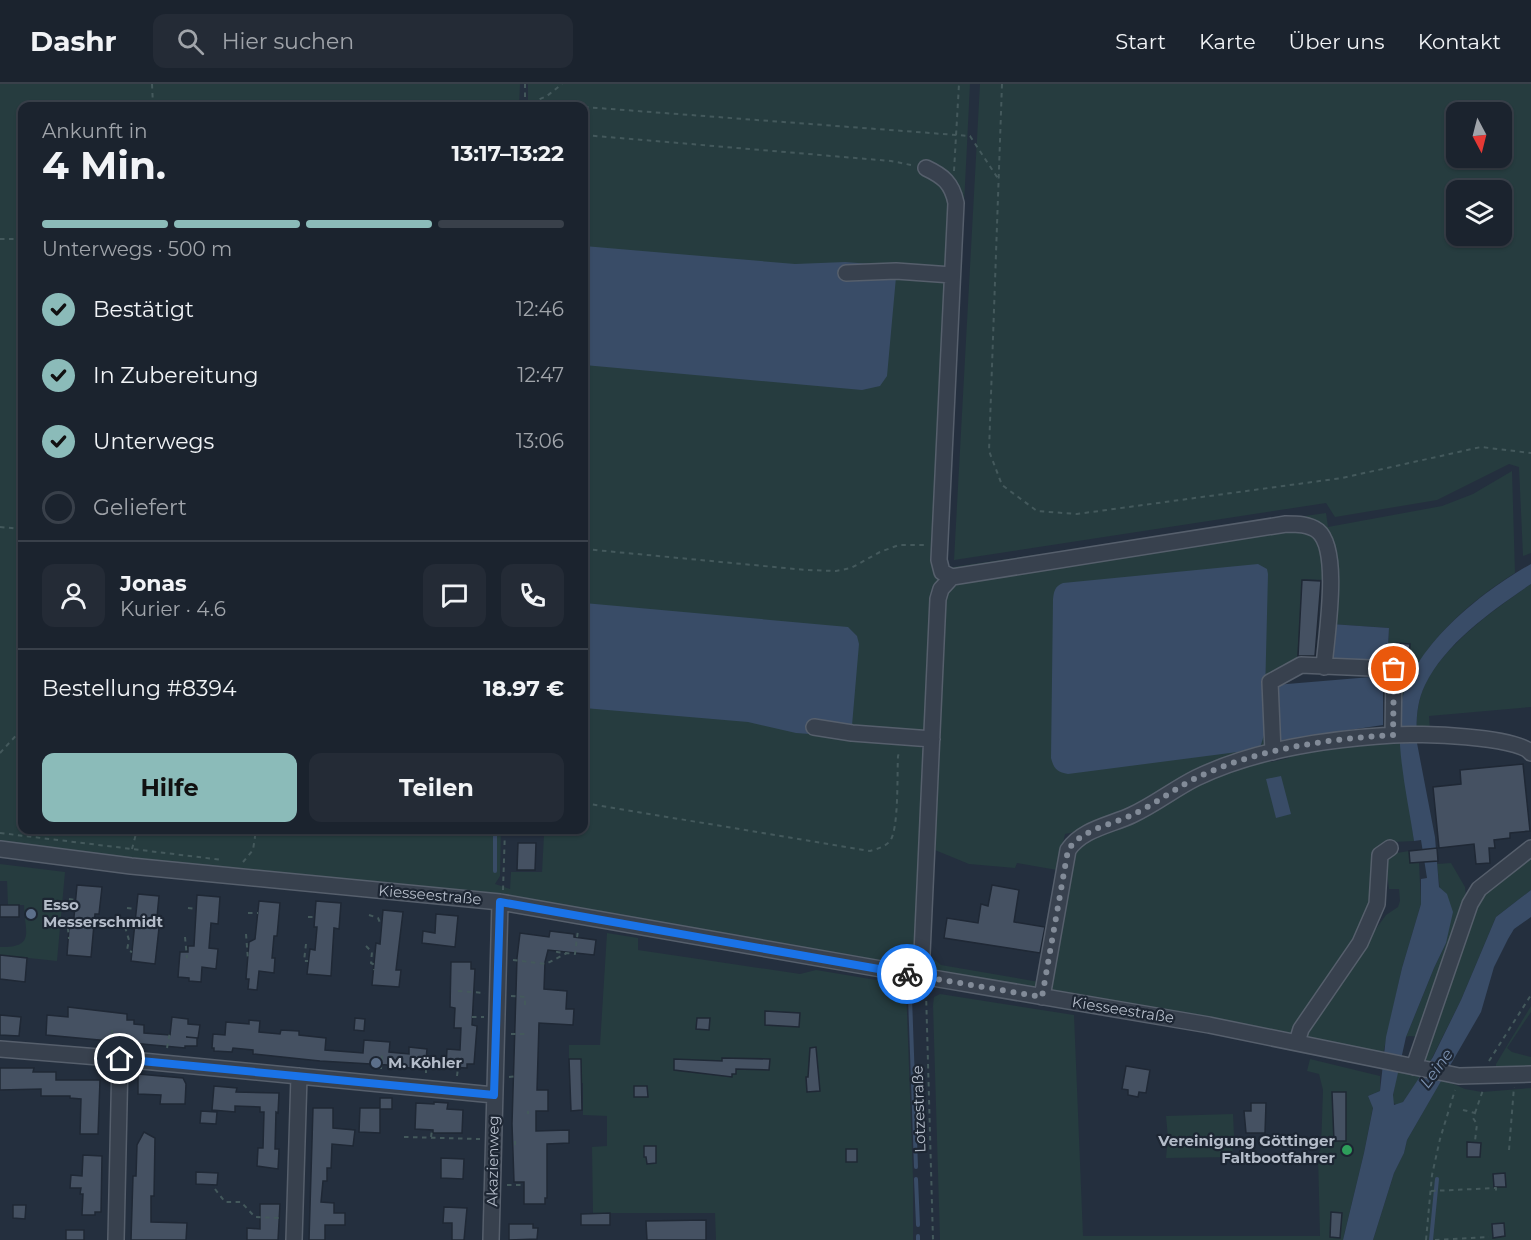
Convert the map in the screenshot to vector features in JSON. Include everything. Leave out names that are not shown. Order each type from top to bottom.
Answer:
[{"type":"street","points":[[926,168],[944,177],[953,191],[956,203],[940,544],[942,572],[952,577],[1298,524],[1317,531],[1327,545],[1329,553],[1331,574],[1324,667]]},
{"type":"street","points":[[846,273],[896,271],[952,275]]},
{"type":"street","points":[[923,976],[938,599],[941,589],[952,577]]},
{"type":"street","points":[[1273,752],[1270,682],[1302,665],[1394,669],[1396,735]]},
{"type":"street","points":[[814,727],[852,733],[932,739]]},
{"type":"street","points":[[1042,997],[1068,850],[1073,842],[1083,835],[1134,815],[1196,778],[1233,763],[1310,744],[1396,735],[1470,737],[1510,743],[1528,749],[1531,753]]},
{"type":"street","points":[[1297,1042],[1300,1029],[1360,943],[1377,904],[1380,855],[1390,848]]},
{"type":"street","points":[[1413,1067],[1470,904],[1479,890],[1531,848]]},
{"type":"street","name":"Kiesseestraße","points":[[0,849],[131,866],[502,895],[579,916],[1297,1042],[1455,1075],[1531,1074]]},
{"type":"street","name":"Akazienweg","points":[[491,1240],[498,958],[502,895]]},
{"type":"street","points":[[0,1049],[494,1095]]},
{"type":"street","points":[[116,1240],[120,1059]]},
{"type":"street","points":[[294,1240],[299,1076]]},
{"type":"path","points":[[152,84],[153,102]]},
{"type":"path","points":[[524,102],[525,84]]},
{"type":"path","points":[[533,102],[547,96],[562,84]]},
{"type":"path","points":[[953,191],[959,84]]},
{"type":"path","points":[[1002,84],[989,451],[1002,485],[1037,510],[1077,514],[1342,478],[1481,447],[1531,453]]},
{"type":"path","points":[[588,107],[970,136],[999,180]]},
{"type":"path","points":[[588,135],[891,161],[926,168]]},
{"type":"path","points":[[0,239],[18,239]]},
{"type":"path","points":[[0,527],[18,529]]},
{"type":"path","points":[[588,549],[836,572],[851,568],[880,552],[899,545],[940,544]]},
{"type":"path","points":[[0,753],[18,733]]},
{"type":"path","points":[[588,804],[870,851],[881,848],[890,841],[895,829],[898,756],[903,746],[914,739]]},
{"type":"path","points":[[0,832],[232,861]]},
{"type":"path","points":[[132,849],[136,834]]},
{"type":"path","points":[[243,862],[253,850],[255,834]]},
{"type":"path","points":[[502,895],[506,834]]},
{"type":"path","points":[[69,900],[76,900]]},
{"type":"path","points":[[127,908],[136,909]]},
{"type":"path","points":[[188,908],[196,909]]},
{"type":"path","points":[[248,913],[258,914]]},
{"type":"path","points":[[369,915],[378,918],[381,925]]},
{"type":"path","points":[[557,951],[575,954],[579,916]]},
{"type":"path","points":[[308,917],[314,917]]},
{"type":"path","points":[[67,919],[69,939]]},
{"type":"path","points":[[125,927],[129,940],[127,950],[132,952]]},
{"type":"path","points":[[246,934],[248,960]]},
{"type":"path","points":[[185,937],[187,958]]},
{"type":"path","points":[[306,944],[304,961],[308,961]]},
{"type":"path","points":[[366,946],[372,952],[371,963],[374,970]]},
{"type":"path","points":[[498,958],[546,964],[567,953]]},
{"type":"path","name":"Lotzestraße","points":[[923,976],[933,1240]]},
{"type":"path","points":[[1475,1141],[1477,1127],[1474,1121],[1482,1092],[1482,1076],[1531,995]]},
{"type":"path","points":[[525,997],[525,1005]]},
{"type":"path","points":[[166,1063],[170,1032]]},
{"type":"path","points":[[380,1084],[382,1053]]},
{"type":"path","points":[[1426,1240],[1440,1139],[1455,1075]]},
{"type":"path","points":[[1509,1150],[1514,1075]]},
{"type":"path","points":[[1463,1110],[1475,1113]]},
{"type":"path","points":[[431,1137],[432,1130]]},
{"type":"path","points":[[404,1137],[493,1139]]},
{"type":"path","points":[[492,1185],[524,1185]]},
{"type":"path","points":[[1431,1191],[1496,1188],[1496,1192]]},
{"type":"path","points":[[215,1189],[225,1202],[241,1202],[255,1217],[295,1219]]},
{"type":"path","points":[[1435,1240],[1489,1237]]},
{"type":"green space","points":[[0,84],[520,84],[519,102],[18,102],[18,834],[501,834],[500,876],[495,884],[510,889],[511,872],[542,872],[544,835],[538,834],[588,834],[588,102],[528,102],[528,84],[970,84],[946,568],[1326,513],[1328,527],[1442,506],[1473,494],[1512,471],[1515,573],[1464,610],[1421,659],[1404,695],[1399,732],[1396,732],[1396,668],[1387,665],[1389,628],[1331,624],[1333,560],[1326,536],[1320,527],[1314,524],[1302,520],[952,573],[944,568],[941,561],[959,198],[948,178],[928,166],[927,171],[943,183],[953,200],[950,272],[897,266],[896,273],[937,277],[949,282],[935,563],[940,574],[946,578],[935,596],[930,726],[922,735],[852,731],[851,737],[903,740],[921,747],[928,754],[917,945],[913,945],[909,956],[922,953],[941,965],[1051,984],[1077,845],[1214,774],[1269,757],[1271,762],[1289,758],[1289,752],[1316,746],[1400,738],[1414,841],[1394,842],[1380,847],[1375,855],[1374,884],[1358,939],[1297,1028],[1303,1029],[1386,915],[1398,907],[1399,889],[1389,889],[1385,855],[1409,851],[1410,863],[1419,863],[1421,904],[1402,968],[1383,1054],[1380,1057],[1294,1036],[902,969],[512,897],[127,861],[0,842]]},
{"type":"green space","points":[[980,84],[1531,84],[1531,553],[1523,556],[1519,467],[1509,464],[1437,500],[1335,517],[1326,503],[954,560]]},
{"type":"green space","points":[[1296,528],[1320,539],[1326,580],[1303,579],[1297,661],[1268,680],[1268,747],[1141,806],[1079,831],[1065,834],[1057,870],[1017,863],[1015,868],[969,864],[930,848],[940,607],[949,584]]},
{"type":"green space","points":[[1531,584],[1531,707],[1429,716],[1430,731],[1416,728],[1422,692],[1443,657],[1471,630]]},
{"type":"green space","points":[[1531,858],[1531,890],[1496,917],[1461,1000],[1430,1062],[1423,1061],[1481,896]]},
{"type":"green space","points":[[1451,863],[1465,887],[1466,896],[1421,1037],[1406,1037],[1446,943],[1437,864]]},
{"type":"green space","name":"Esso Messerschmidt","points":[[0,864],[65,872],[57,961],[0,955],[0,947],[12,947],[24,941],[26,930],[24,905],[8,905],[7,881],[0,881]]},
{"type":"green space","points":[[607,933],[638,938],[638,950],[800,974],[816,970],[906,985],[913,1240],[716,1240],[715,1213],[593,1213],[592,1147],[607,1146],[607,1116],[583,1115],[583,1083],[569,1083],[569,1045],[600,1045]]},
{"type":"green space","points":[[940,994],[1074,1015],[1083,1236],[1320,1236],[1318,1155],[1321,1148],[1323,1090],[1319,1074],[1307,1071],[1310,1059],[1380,1076],[1380,1091],[1368,1096],[1373,1107],[1343,1240],[940,1240],[933,1005],[934,997]]},
{"type":"green space","points":[[1531,1006],[1531,1012],[1507,1048],[1512,1052],[1531,1057],[1531,1071],[1496,1068],[1496,1064]]},
{"type":"green space","points":[[1397,1072],[1421,1076],[1403,1102],[1397,1105],[1392,1102]]},
{"type":"green space","points":[[1442,1079],[1465,1089],[1482,1092],[1531,1088],[1531,1240],[1373,1240],[1407,1140]]},
{"type":"green space","points":[[1233,1114],[1232,1157],[1166,1158],[1168,1138],[1166,1116]]},
{"type":"water","points":[[588,246],[795,264],[845,262],[897,266],[887,376],[880,386],[862,390],[588,365]]},
{"type":"water","points":[[1258,564],[1267,569],[1268,574],[1264,735],[1260,748],[1068,774],[1056,769],[1051,758],[1053,599],[1057,587],[1063,583]]},
{"type":"water","name":"Leine","points":[[1531,564],[1531,584],[1486,616],[1445,655],[1425,685],[1418,706],[1417,743],[1435,837],[1439,887],[1447,894],[1453,912],[1446,943],[1406,1037],[1393,1095],[1394,1105],[1403,1102],[1433,1057],[1461,1000],[1496,917],[1531,890],[1531,917],[1514,929],[1508,939],[1494,967],[1481,1012],[1407,1140],[1373,1240],[1343,1240],[1373,1108],[1368,1096],[1380,1091],[1386,1037],[1402,968],[1421,904],[1421,879],[1427,878],[1421,840],[1414,841],[1402,762],[1399,730],[1405,691],[1415,668],[1448,626],[1490,591]]},
{"type":"water","points":[[588,603],[848,627],[857,636],[859,644],[851,737],[796,733],[748,722],[588,708]]},
{"type":"water","points":[[1331,624],[1389,628],[1387,665],[1333,663],[1333,657],[1329,656]]},
{"type":"water","points":[[1383,676],[1383,725],[1276,741],[1275,685]]},
{"type":"water","points":[[1281,776],[1291,814],[1276,818],[1266,779]]},
{"type":"building","points":[[1302,580],[1321,581],[1315,656],[1298,656]]},
{"type":"building","points":[[1397,643],[1410,644],[1408,669],[1396,660]]},
{"type":"building","points":[[1523,764],[1530,831],[1510,833],[1510,838],[1494,840],[1495,848],[1489,848],[1490,863],[1476,864],[1474,844],[1439,848],[1433,787],[1461,784],[1460,770]]},
{"type":"building","points":[[518,843],[536,843],[535,870],[517,870]]},
{"type":"building","points":[[1437,848],[1438,861],[1410,863],[1409,851]]},
{"type":"building","points":[[77,885],[102,887],[99,914],[95,914],[91,957],[67,955],[69,928],[73,928]]},
{"type":"building","points":[[992,885],[1019,890],[1014,922],[1045,927],[1040,953],[944,938],[947,918],[978,923],[981,904],[988,906]]},
{"type":"building","points":[[138,894],[159,896],[156,927],[159,928],[155,964],[131,961]]},
{"type":"building","points":[[197,895],[220,897],[218,924],[211,923],[209,948],[218,949],[216,969],[202,967],[201,982],[178,977],[180,952],[188,952],[188,946],[194,946]]},
{"type":"building","points":[[259,901],[280,903],[272,958],[275,958],[274,973],[259,971],[257,990],[248,989],[249,979],[246,979],[249,942],[255,939]]},
{"type":"building","points":[[316,901],[341,903],[339,929],[334,928],[331,976],[307,974],[310,949],[315,950]]},
{"type":"building","points":[[0,905],[19,905],[19,917],[0,917]]},
{"type":"building","points":[[383,910],[403,912],[396,970],[401,970],[399,987],[372,985],[376,943],[380,944]]},
{"type":"building","points":[[436,914],[458,916],[455,947],[422,943],[423,931],[435,933]]},
{"type":"building","points":[[550,931],[596,940],[594,955],[548,950],[544,989],[567,991],[566,1009],[574,1009],[573,1025],[539,1023],[537,1090],[548,1090],[548,1111],[536,1111],[536,1131],[569,1130],[569,1143],[547,1144],[545,1204],[524,1204],[524,1182],[514,1182],[512,1124],[517,958],[520,933],[549,937]]},
{"type":"building","points":[[0,955],[27,958],[25,982],[0,979]]},
{"type":"building","points":[[451,962],[471,962],[471,969],[475,969],[472,1025],[477,1026],[474,1064],[467,1064],[467,1068],[446,1067],[447,1049],[460,1050],[461,1028],[454,1028],[455,1008],[450,1007]]},
{"type":"building","points":[[68,1007],[127,1014],[127,1020],[134,1020],[134,1024],[144,1025],[144,1033],[170,1035],[172,1017],[188,1019],[188,1024],[200,1025],[198,1038],[186,1037],[197,1038],[197,1046],[185,1046],[185,1048],[46,1035],[47,1015],[68,1017]]},
{"type":"building","points":[[765,1011],[800,1013],[799,1027],[765,1025]]},
{"type":"building","points":[[0,1015],[21,1017],[19,1036],[0,1035]]},
{"type":"building","points":[[355,1018],[365,1019],[364,1031],[354,1030]]},
{"type":"building","points":[[697,1018],[710,1018],[709,1030],[696,1029]]},
{"type":"building","points":[[249,1020],[260,1021],[259,1032],[280,1034],[281,1030],[299,1031],[299,1035],[326,1038],[325,1050],[363,1053],[364,1040],[390,1042],[389,1052],[409,1054],[409,1047],[427,1049],[425,1070],[253,1054],[253,1050],[233,1048],[232,1052],[214,1051],[212,1048],[213,1034],[225,1035],[226,1022],[249,1024]]},
{"type":"building","points":[[816,1047],[820,1091],[807,1092],[806,1077],[808,1077],[810,1048]]},
{"type":"building","points":[[722,1058],[770,1059],[769,1070],[736,1069],[736,1074],[732,1074],[732,1077],[674,1070],[674,1059],[722,1061]]},
{"type":"building","points":[[569,1059],[581,1059],[582,1110],[571,1111]]},
{"type":"building","points":[[1126,1066],[1150,1070],[1146,1093],[1139,1092],[1138,1097],[1128,1095],[1128,1090],[1122,1089]]},
{"type":"building","points":[[0,1068],[34,1068],[33,1072],[56,1072],[56,1080],[100,1080],[98,1134],[80,1134],[81,1099],[70,1098],[70,1096],[41,1096],[41,1089],[0,1090]]},
{"type":"building","points":[[138,1074],[183,1078],[186,1084],[185,1104],[160,1104],[161,1095],[138,1094]]},
{"type":"building","points":[[214,1086],[237,1088],[236,1092],[279,1093],[275,1149],[279,1149],[278,1169],[257,1166],[258,1148],[263,1148],[264,1112],[260,1112],[260,1107],[235,1106],[235,1112],[212,1110]]},
{"type":"building","points":[[634,1086],[647,1086],[648,1097],[634,1097]]},
{"type":"building","points":[[1332,1092],[1346,1092],[1346,1141],[1334,1141]]},
{"type":"building","points":[[380,1098],[392,1098],[392,1109],[380,1109]]},
{"type":"building","points":[[434,1102],[448,1103],[447,1109],[463,1110],[462,1133],[433,1133],[433,1130],[415,1129],[416,1103],[434,1104]]},
{"type":"building","points":[[1251,1103],[1266,1103],[1265,1133],[1246,1133],[1244,1111],[1251,1111]]},
{"type":"building","points":[[313,1108],[333,1108],[333,1128],[355,1130],[353,1146],[332,1144],[331,1168],[327,1168],[327,1181],[323,1181],[321,1202],[334,1203],[334,1213],[345,1213],[345,1225],[325,1225],[325,1240],[309,1240]]},
{"type":"building","points":[[360,1108],[380,1108],[380,1133],[359,1132]]},
{"type":"building","points":[[201,1111],[217,1112],[216,1124],[200,1123]]},
{"type":"building","points":[[144,1132],[155,1138],[151,1222],[187,1223],[186,1240],[131,1240],[133,1176],[136,1176],[137,1145]]},
{"type":"building","points":[[1467,1142],[1481,1143],[1480,1157],[1467,1157]]},
{"type":"building","points":[[644,1146],[656,1146],[656,1163],[647,1164],[646,1157],[644,1157]]},
{"type":"building","points":[[846,1149],[857,1149],[857,1162],[846,1162]]},
{"type":"building","points":[[83,1155],[102,1156],[101,1212],[95,1212],[95,1215],[82,1215],[81,1188],[70,1188],[71,1175],[82,1176]]},
{"type":"building","points":[[441,1158],[464,1159],[463,1179],[441,1178]]},
{"type":"building","points":[[196,1172],[218,1173],[217,1185],[196,1184]]},
{"type":"building","points":[[1505,1173],[1506,1187],[1494,1187],[1493,1174]]},
{"type":"building","points":[[260,1204],[280,1204],[278,1240],[247,1240],[247,1228],[260,1229]]},
{"type":"building","points":[[13,1205],[26,1205],[25,1219],[13,1218]]},
{"type":"building","points":[[444,1207],[467,1208],[464,1240],[452,1240],[452,1223],[443,1223]]},
{"type":"building","points":[[1331,1212],[1342,1213],[1340,1238],[1330,1237]]},
{"type":"building","points":[[610,1213],[610,1225],[581,1225],[581,1214]]},
{"type":"building","points":[[706,1220],[706,1240],[647,1240],[646,1221]]},
{"type":"building","points":[[1504,1223],[1505,1236],[1493,1238],[1492,1224]]},
{"type":"building","points":[[509,1224],[533,1224],[533,1228],[538,1228],[537,1239],[509,1240]]},
{"type":"building","points":[[66,1230],[84,1230],[84,1240],[66,1240]]},
{"type":"waterway","points":[[495,834],[495,871]]},
{"type":"waterway","points":[[910,997],[916,1167]]},
{"type":"waterway","points":[[916,1179],[918,1225]]},
{"type":"waterway","points":[[1431,1240],[1437,1179]]},
{"type":"way so far","points":[[907,974],[1042,997],[1068,850],[1073,842],[1083,835],[1134,815],[1196,778],[1233,763],[1299,746],[1393,735],[1394,669]]},
{"type":"place","name":"Esso Messerschmidt","points":[[31,914]]},
{"type":"place","name":"M. Köhler","points":[[376,1063]]},
{"type":"place","name":"Vereinigung Göttinger Faltbootfahrer","points":[[1347,1150]]},
{"type":"route","points":[[120,1059],[494,1095],[500,902],[907,974]]}]
